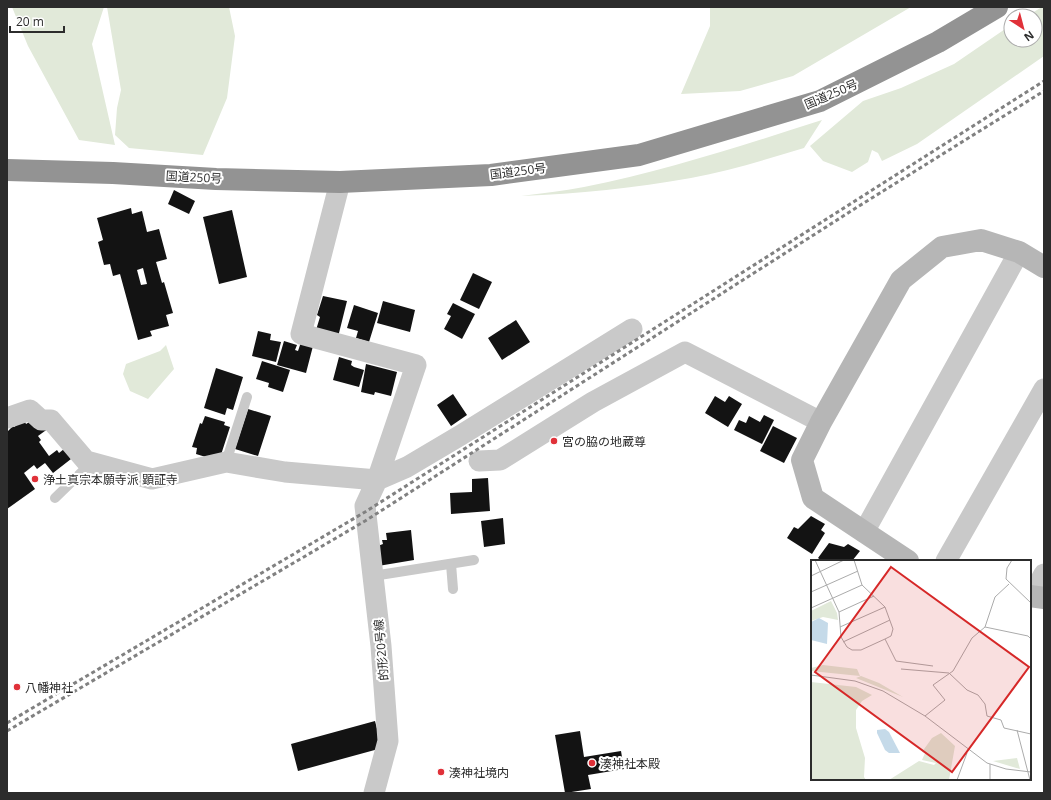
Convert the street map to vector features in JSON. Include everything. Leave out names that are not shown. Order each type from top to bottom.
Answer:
[{"type":"highway","name":"国道250号","points":[[7,170],[113,173],[216,179],[340,182],[491,175],[639,155],[820,101],[938,42],[997,7]]},
{"type":"street","points":[[340,182],[301,334],[416,365],[377,480]]},
{"type":"street","points":[[906,560],[813,498],[802,460],[821,422],[902,280],[942,247],[981,240],[1019,252],[1044,267]]},
{"type":"street","points":[[864,532],[1019,252]]},
{"type":"street","points":[[7,418],[30,410],[41,420],[51,420],[86,461],[152,480],[226,462],[285,472],[377,480],[407,468],[632,329]]},
{"type":"street","points":[[479,461],[500,460],[593,402],[685,352],[821,422]]},
{"type":"street","points":[[947,560],[1044,389]]},
{"type":"street","name":"的形20号線","points":[[374,793],[388,741],[382,646],[372,576],[365,506],[377,480]]},
{"type":"street","points":[[1035,597],[1044,574]]},
{"type":"lane","points":[[226,462],[246,397]]},
{"type":"lane","points":[[56,498],[92,463]]},
{"type":"lane","points":[[372,576],[474,560]]},
{"type":"lane","points":[[450,564],[453,589]]},
{"type":"green space","points":[[12,7],[104,7],[92,44],[115,145],[79,140],[28,46]]},
{"type":"green space","points":[[107,7],[229,7],[235,36],[227,98],[203,155],[129,148],[115,135],[117,108],[121,90]]},
{"type":"green space","points":[[710,7],[911,7],[793,76],[740,91],[681,94],[710,26]]},
{"type":"green space","points":[[1044,7],[1044,56],[917,144],[882,161],[878,153],[872,150],[868,162],[852,172],[823,161],[810,146],[863,101],[901,88],[954,64],[1003,30],[1003,48],[1043,48],[1043,8],[1040,8]]},
{"type":"green space","points":[[822,120],[804,148],[734,168],[670,182],[628,188],[564,194],[521,196],[560,191],[614,181],[704,157]]},
{"type":"green space","points":[[166,345],[174,369],[148,399],[130,391],[123,374],[126,364],[160,351]]},
{"type":"building","points":[[174,190],[195,201],[189,214],[168,204]]},
{"type":"building","points":[[131,208],[132,214],[142,211],[147,232],[159,229],[167,259],[156,262],[162,283],[164,282],[173,313],[166,315],[169,326],[150,331],[152,336],[138,340],[120,274],[113,276],[110,264],[104,265],[98,242],[103,240],[97,218]],"holes":[[[143,268],[147,284],[141,285],[137,270]]]},
{"type":"building","points":[[232,210],[247,277],[219,284],[203,217]]},
{"type":"building","points":[[473,273],[492,282],[479,309],[460,300]]},
{"type":"building","points":[[323,296],[347,301],[338,337],[316,330],[320,317],[317,315]]},
{"type":"building","points":[[383,301],[415,310],[410,332],[377,323]]},
{"type":"building","points":[[453,303],[475,314],[462,339],[444,329],[451,316],[447,314]]},
{"type":"building","points":[[354,305],[378,313],[369,342],[356,338],[358,331],[347,328]]},
{"type":"building","points":[[516,320],[530,342],[502,360],[488,338]]},
{"type":"building","points":[[258,331],[271,334],[270,340],[281,342],[276,362],[252,356]]},
{"type":"building","points":[[284,341],[297,345],[295,350],[298,351],[301,342],[313,346],[306,373],[277,365]]},
{"type":"building","points":[[339,357],[352,361],[351,365],[364,370],[359,387],[333,380]]},
{"type":"building","points":[[262,361],[290,370],[283,392],[268,387],[269,383],[256,379]]},
{"type":"building","points":[[366,364],[397,372],[391,396],[375,392],[374,395],[361,392]]},
{"type":"building","points":[[216,368],[243,377],[233,410],[227,408],[225,415],[204,408]]},
{"type":"building","points":[[453,394],[467,415],[451,426],[437,405]]},
{"type":"building","points":[[715,396],[725,402],[729,396],[742,404],[728,427],[705,413]]},
{"type":"building","points":[[248,409],[271,416],[258,456],[235,449]]},
{"type":"building","points":[[764,415],[774,420],[762,444],[734,430],[739,420],[746,423],[749,416],[760,422]]},
{"type":"building","points":[[205,416],[225,422],[224,425],[230,427],[219,461],[196,454],[197,448],[192,447],[200,423],[202,424]]},
{"type":"building","points":[[24,420],[26,424],[31,421],[49,428],[38,436],[41,440],[39,442],[49,456],[57,450],[59,453],[64,449],[71,459],[53,473],[45,463],[37,469],[34,465],[24,473],[35,489],[7,509],[7,432],[13,426],[14,427]]},
{"type":"building","points":[[773,426],[797,438],[784,463],[760,451]]},
{"type":"building","points":[[488,478],[490,511],[451,514],[450,493],[472,492],[472,479]]},
{"type":"building","points":[[811,516],[825,524],[821,530],[825,533],[812,554],[787,538],[794,527],[798,529]]},
{"type":"building","points":[[503,518],[505,544],[484,547],[481,521]]},
{"type":"building","points":[[411,530],[414,560],[378,566],[375,547],[383,544],[382,540],[387,540],[386,533]]},
{"type":"building","points":[[829,543],[844,547],[848,544],[860,551],[853,560],[821,560],[818,558]]},
{"type":"building","points":[[375,721],[382,748],[298,771],[291,744]]},
{"type":"building","name":"湊神社本殿","points":[[580,731],[584,757],[621,751],[624,769],[588,775],[591,789],[565,793],[555,735]]},
{"type":"railway","points":[[7,723],[365,512],[1044,81]]},
{"type":"railway","points":[[7,731],[365,521],[859,206],[1044,91]]},
{"type":"place","name":"宮の脇の地蔵尊","points":[[554,441]]},
{"type":"place","name":"浄土真宗本願寺派 顕証寺","points":[[35,479]]},
{"type":"place","name":"八幡神社","points":[[17,687]]},
{"type":"place","name":"湊神社本殿","points":[[592,763]]},
{"type":"place","name":"湊神社境内","points":[[441,772]]}]
